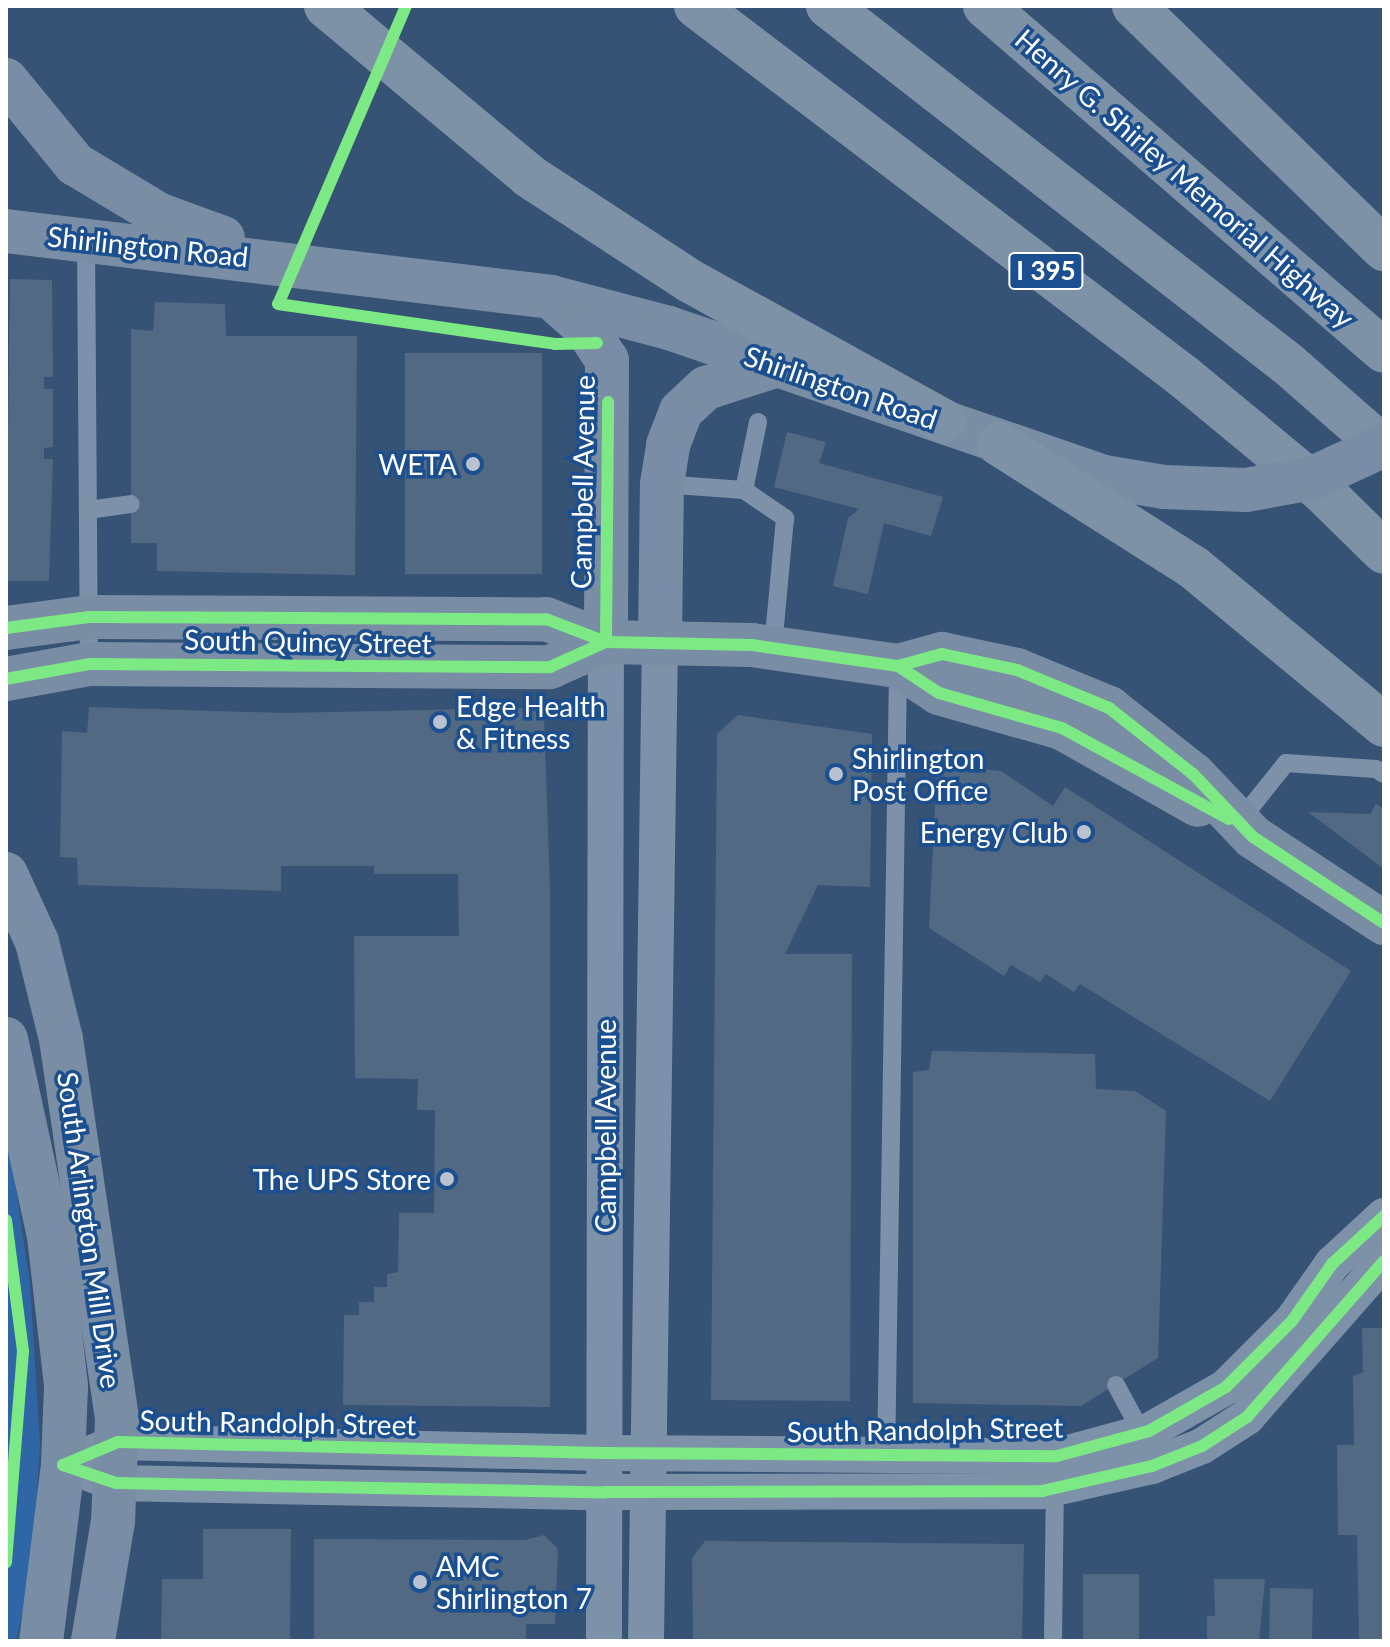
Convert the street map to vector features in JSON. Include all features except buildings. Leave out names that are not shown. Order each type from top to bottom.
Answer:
[{"type":"highway","points":[[326,6],[529,176],[690,281],[944,421]]},
{"type":"highway","name":"I 395","points":[[696,6],[1183,376],[1321,490],[1384,552]]},
{"type":"highway","points":[[828,6],[1288,364],[1384,447]]},
{"type":"highway","name":"Henry G. Shirley Memorial Highway","points":[[985,6],[1384,351]]},
{"type":"highway","points":[[1134,6],[1384,249]]},
{"type":"highway","points":[[999,444],[1193,567],[1384,725]]},
{"type":"street","name":"Shirlington Road","points":[[6,80],[75,164],[160,215],[290,261]]},
{"type":"street","name":"Shirlington Road","points":[[6,231],[290,261],[551,297],[669,328],[944,421],[999,444],[1104,477],[1164,487],[1246,490],[1313,478],[1384,447]]},
{"type":"street","name":"Campbell Avenue","points":[[551,297],[586,328],[607,360],[604,1641]]},
{"type":"street","name":"Campbell Avenue","points":[[646,1641],[645,1453],[662,484],[668,445],[681,411],[706,388],[778,365]]},
{"type":"street","name":"South Quincy Street","points":[[6,628],[89,617],[546,619],[606,642],[773,648],[898,666]]},
{"type":"street","name":"South Quincy Street","points":[[6,679],[89,664],[550,667],[606,642]]},
{"type":"street","points":[[898,666],[942,654],[1017,670],[1109,708],[1193,774],[1238,823],[1384,923]]},
{"type":"street","name":"South Arlington Mill Drive","points":[[6,874],[37,942],[72,1093],[117,1462],[93,1641]]},
{"type":"street","name":"South Arlington Mill Drive","points":[[6,1039],[49,1236],[66,1386],[63,1465],[41,1641]]},
{"type":"street","name":"South Randolph Street","points":[[117,1462],[605,1492],[886,1474],[1057,1456],[1142,1433],[1216,1394],[1252,1365],[1332,1264],[1384,1216]]},
{"type":"street","name":"South Randolph Street","points":[[63,1465],[645,1453],[1055,1488],[1152,1466],[1202,1446],[1247,1417],[1384,1261]]},
{"type":"lane","points":[[86,238],[89,664]]},
{"type":"lane","points":[[744,490],[758,422]]},
{"type":"lane","points":[[662,484],[744,490],[785,518],[773,648]]},
{"type":"lane","points":[[88,510],[131,504]]},
{"type":"lane","points":[[886,1474],[898,666]]},
{"type":"lane","points":[[1238,823],[1286,763],[1376,769],[1384,774]]},
{"type":"lane","points":[[1116,1385],[1142,1433]]},
{"type":"lane","points":[[1053,1641],[1055,1488]]},
{"type":"shaded area","points":[[6,1122],[30,1283],[40,1442],[33,1566],[16,1641],[6,1641]]},
{"type":"cycle path","points":[[406,6],[278,304],[555,344],[597,343]]},
{"type":"cycle path","points":[[606,642],[608,402]]},
{"type":"cycle path","points":[[6,628],[89,617],[546,619],[606,642],[752,645],[898,666],[942,654],[1017,670],[1109,708],[1193,774],[1253,837],[1384,923]]},
{"type":"cycle path","points":[[6,679],[89,664],[550,667],[606,642]]},
{"type":"cycle path","points":[[898,666],[939,693],[1062,728],[1229,819]]},
{"type":"cycle path","points":[[63,1465],[118,1442],[604,1453],[1057,1456],[1149,1431],[1226,1387],[1292,1321],[1332,1264],[1384,1216]]},
{"type":"cycle path","points":[[6,1220],[23,1351],[6,1562]]},
{"type":"cycle path","points":[[63,1465],[116,1483],[605,1492],[1042,1491],[1152,1466],[1202,1446],[1247,1417],[1384,1261]]},
{"type":"place","name":"WETA","points":[[473,464]]},
{"type":"place","name":"Edge Health & Fitness","points":[[440,722]]},
{"type":"place","name":"Shirlington Post Office","points":[[836,774]]},
{"type":"place","name":"Energy Club","points":[[1084,832]]},
{"type":"place","name":"The UPS Store","points":[[447,1179]]},
{"type":"place","name":"AMC Shirlington 7","points":[[420,1582]]}]
